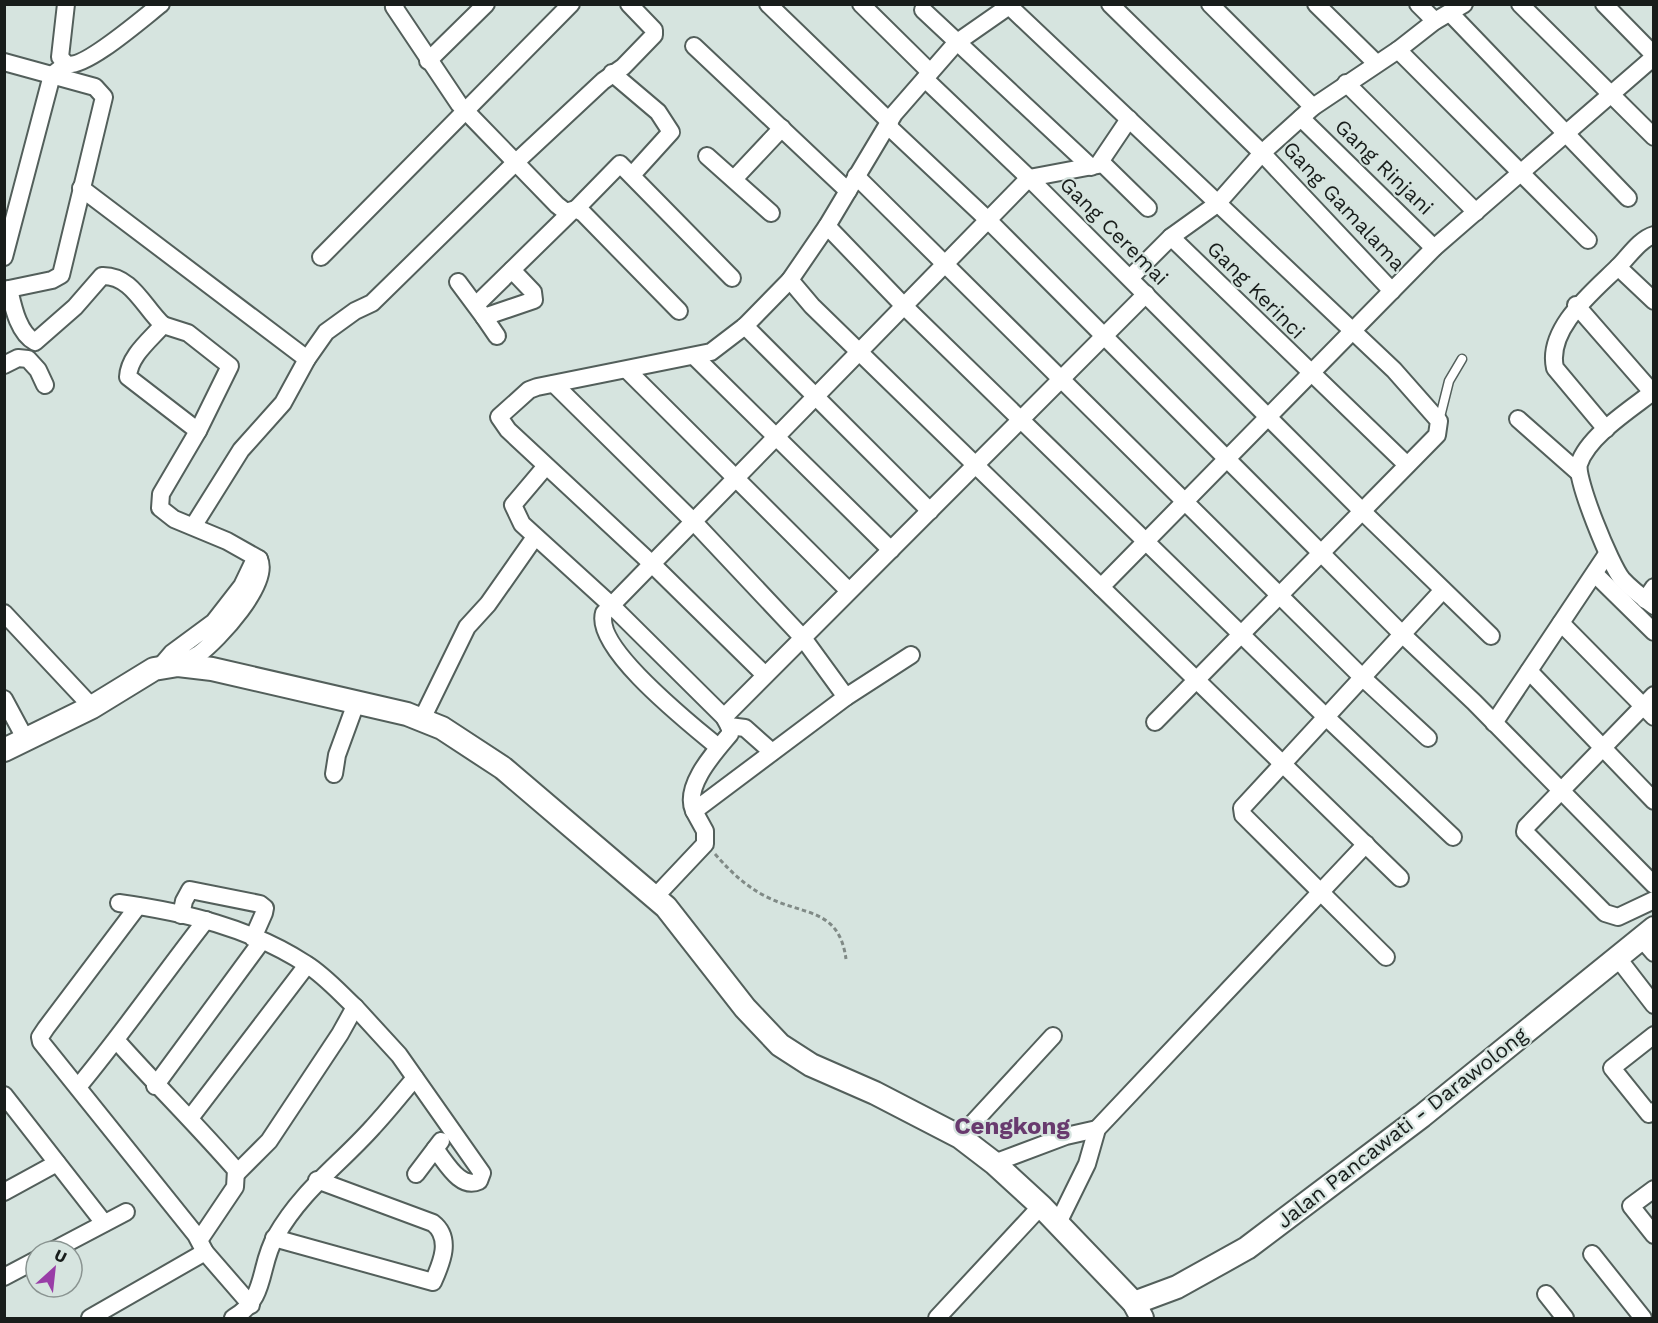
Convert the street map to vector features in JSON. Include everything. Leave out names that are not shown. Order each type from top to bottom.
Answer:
[{"type":"street","points":[[66,4],[60,57],[66,64],[71,65],[86,60],[161,4]]},
{"type":"street","points":[[428,61],[486,4]]},
{"type":"street","points":[[321,257],[571,4]]},
{"type":"street","points":[[194,525],[241,450],[283,403],[307,358],[326,332],[355,311],[372,303],[515,162],[612,73],[623,67],[654,34],[654,30],[629,4]]},
{"type":"street","points":[[768,4],[1323,552],[1402,634],[1490,718],[1653,885]]},
{"type":"street","name":"Gang Ceremai","points":[[861,4],[927,76],[1362,511],[1491,636]]},
{"type":"street","name":"Gang Gamalama","points":[[1110,4],[1262,153],[1392,291]]},
{"type":"street","name":"Gang Rinjani","points":[[1210,4],[1434,248]]},
{"type":"street","points":[[1316,4],[1376,63]]},
{"type":"street","points":[[1418,4],[1450,13],[1564,135],[1628,198]]},
{"type":"street","points":[[1520,4],[1653,137]]},
{"type":"street","points":[[1101,587],[1434,248],[1653,56],[1604,4]]},
{"type":"street","points":[[394,5],[428,61],[466,112],[557,205],[566,212],[583,213],[679,311]]},
{"type":"street","points":[[765,675],[651,563],[508,430],[499,417],[529,390],[695,357],[721,347],[790,280],[827,226],[906,99],[956,43],[1010,5],[1350,331],[1394,370],[1439,421],[1437,435],[1155,722]]},
{"type":"street","points":[[923,10],[956,43],[1148,208]]},
{"type":"street","points":[[1130,278],[1171,237],[1217,204],[1262,153],[1307,112],[1450,13]]},
{"type":"street","points":[[694,46],[782,128],[852,183],[945,264],[1362,677],[1428,738]]},
{"type":"street","points":[[1398,50],[1588,240]]},
{"type":"street","points":[[4,62],[95,87],[104,97],[61,275],[52,280],[7,290],[16,317],[29,339],[34,342],[50,330],[102,276],[110,276],[123,282],[137,293],[163,325],[188,333],[230,366],[231,369],[159,502],[167,515],[194,525],[259,559],[253,563],[232,611],[198,654],[169,666],[4,750]]},
{"type":"street","points":[[4,257],[52,75],[66,64]]},
{"type":"street","points":[[612,73],[658,112],[671,132],[632,175]]},
{"type":"street","points":[[1346,83],[1476,212]]},
{"type":"street","points":[[718,747],[652,690],[624,659],[602,628],[604,613],[1029,178],[1096,165],[1129,119]]},
{"type":"street","points":[[734,178],[782,128]]},
{"type":"street","points":[[707,156],[771,213]]},
{"type":"street","points":[[480,311],[512,270],[620,164],[732,278]]},
{"type":"street","points":[[81,188],[307,358]]},
{"type":"street","points":[[827,226],[904,306],[1325,716],[1453,837]]},
{"type":"street","points":[[1606,429],[1554,364],[1561,336],[1576,305],[1639,245],[1653,235]]},
{"type":"street","name":"Gang Kerinci","points":[[1171,237],[1310,374],[1407,465]]},
{"type":"street","points":[[1618,267],[1653,301]]},
{"type":"street","points":[[480,311],[534,300],[533,292],[512,270]]},
{"type":"street","points":[[790,280],[812,306],[1400,878]]},
{"type":"street","points":[[458,282],[497,336]]},
{"type":"street","points":[[726,722],[765,675],[1146,294]]},
{"type":"street","points":[[1576,305],[1653,392],[1606,429],[1582,458],[1578,472]]},
{"type":"street","points":[[163,325],[136,355],[128,378],[198,431]]},
{"type":"street","points":[[745,326],[930,510]]},
{"type":"street","points":[[24,358],[29,339]]},
{"type":"street","points":[[695,357],[891,550]]},
{"type":"street","points":[[4,365],[24,358]]},
{"type":"street","points":[[24,358],[32,363],[45,385]]},
{"type":"street","points":[[627,370],[849,591]]},
{"type":"street","points":[[554,384],[693,521],[803,638],[846,697]]},
{"type":"street","points":[[1518,419],[1578,472],[1606,554],[1622,578],[1651,597]]},
{"type":"street","points":[[546,466],[513,505],[522,524],[611,605],[726,722],[730,734],[718,747],[692,791],[691,804],[705,831],[705,844],[655,897]]},
{"type":"street","points":[[422,719],[467,627],[488,604],[535,537]]},
{"type":"street","points":[[1490,718],[1529,670],[1595,574],[1606,554]]},
{"type":"street","points":[[1595,574],[1653,632]]},
{"type":"street","points":[[1386,957],[1241,812],[1244,804],[1284,765],[1325,716],[1443,591]]},
{"type":"street","points":[[4,613],[92,707]]},
{"type":"street","points":[[1561,623],[1650,706],[1560,788],[1526,827],[1529,838],[1610,916],[1618,917],[1635,911],[1653,900]]},
{"type":"street","points":[[694,811],[846,697],[911,655]]},
{"type":"street","points":[[169,666],[212,669],[356,703],[422,719],[455,735],[503,768],[655,897],[673,915],[745,1008],[780,1045],[811,1065],[876,1093],[960,1137],[994,1163],[1041,1206],[1138,1311]]},
{"type":"street","points":[[1529,670],[1653,801]]},
{"type":"street","points":[[4,699],[26,740]]},
{"type":"street","points":[[334,774],[337,755],[356,703]]},
{"type":"street","points":[[726,722],[746,728],[772,752]]},
{"type":"street","points":[[1058,1223],[1087,1164],[1097,1129],[1366,844]]},
{"type":"street","points":[[155,1086],[257,940],[265,908],[260,904],[190,890],[184,901],[182,915]]},
{"type":"street","points":[[119,903],[206,920],[257,940],[308,965],[355,1006],[399,1055],[482,1173],[479,1181],[472,1184],[463,1182],[435,1149]]},
{"type":"street","points":[[138,906],[40,1037],[41,1042],[251,1305]]},
{"type":"street","points":[[78,1087],[117,1041],[155,985],[206,920]]},
{"type":"street","name":"Jalan Pancawati - Darawolong","points":[[1138,1311],[1247,1248],[1422,1116],[1617,957],[1649,939]]},
{"type":"street","points":[[1617,957],[1653,1005]]},
{"type":"street","points":[[191,1117],[308,965]]},
{"type":"street","points":[[90,1318],[202,1246],[235,1187],[237,1173],[269,1141],[340,1034],[355,1006]]},
{"type":"street","points":[[1653,1035],[1612,1068],[1649,1114],[1653,1111]]},
{"type":"street","points":[[960,1137],[1053,1036]]},
{"type":"street","points":[[117,1041],[155,1086],[191,1117],[237,1173]]},
{"type":"street","points":[[233,1318],[251,1305],[266,1271],[274,1238],[299,1199],[373,1128],[415,1078]]},
{"type":"street","points":[[4,1095],[10,1112],[57,1163],[104,1224]]},
{"type":"street","points":[[417,1173],[450,1128]]},
{"type":"street","points":[[994,1163],[1065,1136],[1097,1129]]},
{"type":"street","points":[[4,1192],[57,1163]]},
{"type":"street","points":[[274,1238],[433,1282],[444,1247],[442,1229],[433,1223],[317,1180]]},
{"type":"street","points":[[1653,1189],[1631,1206],[1653,1235]]},
{"type":"street","points":[[937,1318],[1041,1206]]},
{"type":"street","points":[[75,1239],[126,1212]]},
{"type":"street","points":[[1592,1254],[1643,1318]]},
{"type":"street","points":[[4,1277],[24,1266]]},
{"type":"street","points":[[1546,1294],[1565,1318]]},
{"type":"lane","points":[[1439,421],[1449,381],[1462,359]]},
{"type":"path","points":[[705,844],[735,876],[753,890],[832,922],[844,943],[846,959]]},
{"type":"district","name":"Cengkong","points":[[1012,1126]]}]
